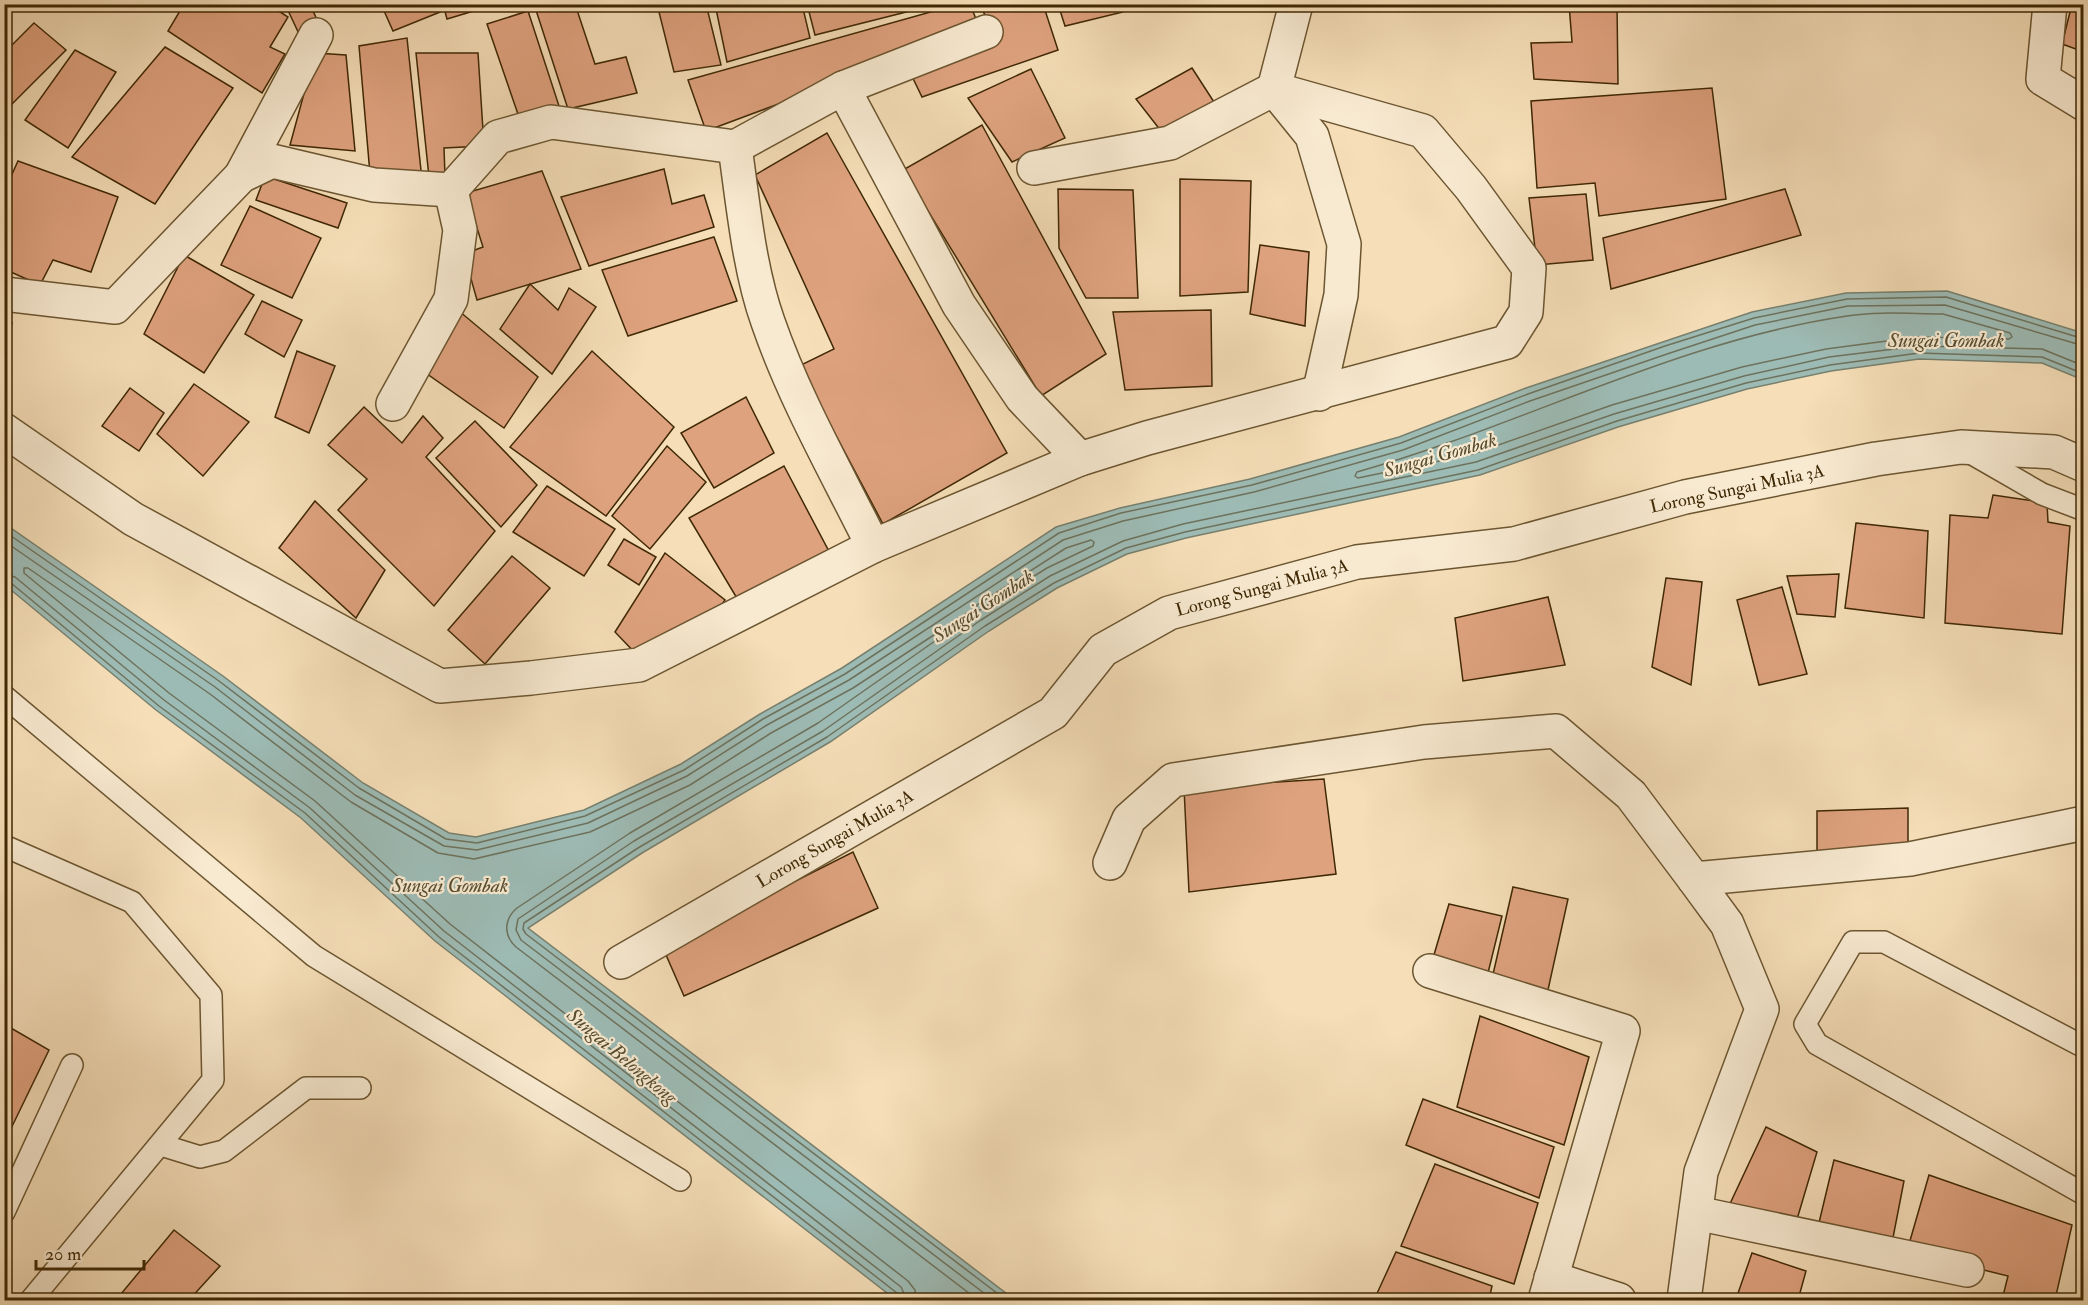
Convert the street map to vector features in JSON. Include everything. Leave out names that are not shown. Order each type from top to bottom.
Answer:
[{"type":"street","points":[[1274,89],[1296,4]]},
{"type":"street","points":[[2050,4],[2043,79],[2084,104]]},
{"type":"street","points":[[451,190],[498,137],[551,122],[735,147],[843,88],[986,32]]},
{"type":"street","points":[[4,294],[115,307],[241,176],[316,35]]},
{"type":"street","points":[[843,88],[959,305],[1022,398],[1080,459]]},
{"type":"street","points":[[1274,89],[1312,136],[1344,244],[1341,294],[1319,394]]},
{"type":"street","points":[[4,430],[134,519],[440,686],[531,678],[639,664],[873,546],[1080,459],[1147,438],[1319,394],[1507,342],[1526,312],[1529,268],[1471,188],[1423,131],[1274,89],[1170,143],[1034,168]]},
{"type":"street","points":[[735,147],[755,265],[768,321],[801,400],[873,546]]},
{"type":"street","points":[[241,176],[272,161],[374,185],[451,190]]},
{"type":"street","points":[[393,404],[452,299],[460,230],[451,190]]},
{"type":"street","name":"Lorong Sungai Mulia 3A","points":[[621,963],[1053,713],[1103,650],[1169,613],[1357,562],[1514,544],[1685,497],[1876,459],[1962,447],[2054,452],[2084,465]]},
{"type":"street","points":[[1110,863],[1129,819],[1173,780],[1424,742],[1556,731],[1631,795],[1694,879],[1727,924],[1762,1009],[1701,1172],[1684,1300]]},
{"type":"street","points":[[1694,879],[1910,859],[2084,823]]},
{"type":"street","points":[[1430,971],[1623,1031],[1548,1289],[1619,1300]]},
{"type":"street","points":[[1696,1213],[1967,1270]]},
{"type":"lane","points":[[1962,447],[2042,494],[2084,510]]},
{"type":"lane","points":[[4,696],[314,956],[680,1180]]},
{"type":"lane","points":[[9,848],[132,902],[211,995],[213,1080],[31,1300]]},
{"type":"lane","points":[[2084,1047],[1884,942],[1853,942],[1805,1024],[1817,1044],[2084,1194]]},
{"type":"lane","points":[[4,1212],[72,1065]]},
{"type":"lane","points":[[161,1145],[200,1157],[224,1151],[306,1088],[360,1088]]},
{"type":"water","name":"Sungai Gombak","points":[[1947,291],[2083,333],[2083,380],[2042,363],[1919,359],[1831,371],[1747,389],[1618,427],[1480,475],[1186,538],[1127,554],[1057,588],[989,631],[830,742],[642,853],[528,928],[1015,1300],[896,1300],[435,941],[301,818],[156,710],[5,585],[5,524],[223,676],[363,783],[449,833],[476,837],[584,810],[681,764],[760,714],[842,668],[1056,527],[1120,508],[1250,479],[1399,437],[1526,388],[1752,312],[1846,293]]},
{"type":"building","points":[[4,4],[32,4],[31,11],[4,8]]},
{"type":"building","points":[[184,4],[211,4],[217,8],[220,4],[268,4],[288,17],[270,47],[285,54],[262,93],[168,31]]},
{"type":"building","points":[[285,4],[326,4],[313,11],[320,26],[300,36]]},
{"type":"building","points":[[381,4],[436,4],[440,12],[393,31]]},
{"type":"building","points":[[443,4],[497,4],[447,19]]},
{"type":"building","points":[[546,4],[575,4],[595,64],[626,57],[637,93],[568,109],[535,7]]},
{"type":"building","points":[[657,4],[706,4],[721,65],[674,72]]},
{"type":"building","points":[[715,4],[766,4],[767,9],[802,4],[810,38],[727,62]]},
{"type":"building","points":[[807,4],[938,4],[815,35]]},
{"type":"building","points":[[959,4],[970,4],[980,29],[706,131],[688,80]]},
{"type":"building","points":[[979,4],[1043,4],[1058,50],[922,97],[908,68],[996,35]]},
{"type":"building","points":[[1058,4],[1121,4],[1123,12],[1065,26]]},
{"type":"building","points":[[1569,4],[1617,4],[1618,84],[1534,79],[1531,43],[1572,42]]},
{"type":"building","points":[[2072,4],[2084,4],[2084,52],[2062,44]]},
{"type":"building","points":[[528,11],[560,109],[520,120],[487,24]]},
{"type":"building","points":[[34,23],[66,50],[4,112],[4,53]]},
{"type":"building","points":[[407,38],[422,180],[370,174],[359,46]]},
{"type":"building","points":[[165,47],[233,88],[155,204],[72,157]]},
{"type":"building","points":[[75,50],[116,72],[68,148],[25,120]]},
{"type":"building","points":[[315,53],[346,55],[355,151],[290,145]]},
{"type":"building","points":[[416,53],[478,53],[484,146],[444,148],[445,176],[429,177]]},
{"type":"building","points":[[1192,68],[1214,102],[1161,131],[1136,99]]},
{"type":"building","points":[[1031,69],[1065,138],[1012,162],[968,98]]},
{"type":"building","points":[[1712,88],[1726,199],[1599,216],[1595,183],[1537,188],[1531,101]]},
{"type":"building","points":[[982,125],[1106,354],[1041,396],[903,170]]},
{"type":"building","points":[[827,133],[1007,453],[883,524],[799,366],[834,349],[755,175]]},
{"type":"building","points":[[18,161],[118,197],[91,272],[53,260],[40,285],[4,269],[4,192]]},
{"type":"building","points":[[664,169],[672,204],[704,195],[714,227],[589,266],[561,197]]},
{"type":"building","points":[[542,171],[581,269],[477,300],[464,254],[483,247],[466,193]]},
{"type":"building","points":[[265,176],[347,203],[338,228],[256,200]]},
{"type":"building","points":[[1180,179],[1251,181],[1248,292],[1180,296]]},
{"type":"building","points":[[1058,189],[1133,190],[1138,298],[1086,298],[1059,248]]},
{"type":"building","points":[[1785,189],[1801,235],[1611,289],[1603,238]]},
{"type":"building","points":[[1586,194],[1593,260],[1537,265],[1529,198]]},
{"type":"building","points":[[250,206],[321,238],[292,298],[221,265]]},
{"type":"building","points":[[714,237],[737,301],[628,336],[602,270]]},
{"type":"building","points":[[1260,245],[1309,252],[1305,326],[1250,314]]},
{"type":"building","points":[[184,255],[254,295],[204,373],[144,334]]},
{"type":"building","points":[[530,284],[558,310],[569,288],[596,307],[552,374],[500,329]]},
{"type":"building","points":[[262,301],[302,320],[284,357],[245,334]]},
{"type":"building","points":[[1211,310],[1212,386],[1125,390],[1113,312]]},
{"type":"building","points":[[459,311],[538,377],[504,428],[423,371]]},
{"type":"building","points":[[4,320],[12,323],[4,352]]},
{"type":"building","points":[[297,351],[335,366],[309,433],[275,417]]},
{"type":"building","points":[[592,351],[674,427],[606,516],[510,447]]},
{"type":"building","points":[[194,384],[249,422],[203,476],[157,434]]},
{"type":"building","points":[[130,388],[164,413],[139,451],[102,426]]},
{"type":"building","points":[[746,397],[774,453],[714,488],[681,433]]},
{"type":"building","points":[[364,407],[402,443],[423,416],[443,438],[426,457],[495,531],[434,606],[338,510],[367,479],[328,445]]},
{"type":"building","points":[[475,421],[537,485],[501,527],[436,458]]},
{"type":"building","points":[[667,446],[706,482],[650,549],[612,516]]},
{"type":"building","points":[[784,466],[833,559],[741,605],[689,518]]},
{"type":"building","points":[[547,486],[615,529],[584,576],[513,532]]},
{"type":"building","points":[[1993,495],[2047,503],[2048,522],[2070,526],[2062,634],[1945,623],[1950,515],[1988,518]]},
{"type":"building","points":[[315,501],[385,570],[356,618],[279,548]]},
{"type":"building","points":[[1856,523],[1928,531],[1924,618],[1845,608]]},
{"type":"building","points":[[624,539],[656,557],[639,585],[608,565]]},
{"type":"building","points":[[665,553],[725,600],[711,621],[639,657],[615,632]]},
{"type":"building","points":[[512,556],[550,588],[485,664],[448,630]]},
{"type":"building","points":[[1839,574],[1835,617],[1797,614],[1787,576]]},
{"type":"building","points":[[1666,578],[1702,582],[1691,685],[1652,667]]},
{"type":"building","points":[[1782,587],[1807,674],[1759,685],[1737,600]]},
{"type":"building","points":[[1548,597],[1565,665],[1463,681],[1455,618]]},
{"type":"building","points":[[1324,779],[1336,874],[1189,892],[1184,788]]},
{"type":"building","points":[[1908,808],[1908,855],[1817,858],[1817,811]]},
{"type":"building","points":[[853,852],[878,908],[684,996],[663,948]]},
{"type":"building","points":[[1513,887],[1568,899],[1546,999],[1491,983]]},
{"type":"building","points":[[1449,904],[1502,916],[1486,981],[1431,965]]},
{"type":"building","points":[[1480,1016],[1589,1057],[1564,1145],[1457,1107]]},
{"type":"building","points":[[4,1024],[49,1050],[4,1143]]},
{"type":"building","points":[[1423,1099],[1554,1147],[1539,1198],[1406,1145]]},
{"type":"building","points":[[1766,1127],[1817,1152],[1795,1226],[1728,1208]]},
{"type":"building","points":[[1834,1160],[1904,1181],[1891,1248],[1818,1227]]},
{"type":"building","points":[[1435,1164],[1538,1203],[1514,1284],[1401,1246]]},
{"type":"building","points":[[1929,1175],[2072,1225],[2055,1300],[2002,1300],[2008,1276],[1907,1251]]},
{"type":"building","points":[[174,1230],[220,1266],[189,1300],[116,1300]]},
{"type":"building","points":[[1396,1252],[1492,1286],[1489,1300],[1374,1300]]},
{"type":"building","points":[[1752,1253],[1806,1271],[1798,1300],[1736,1299]]},
{"type":"water label","name":"Sungai Belongkong","points":[[622,1056]]}]
